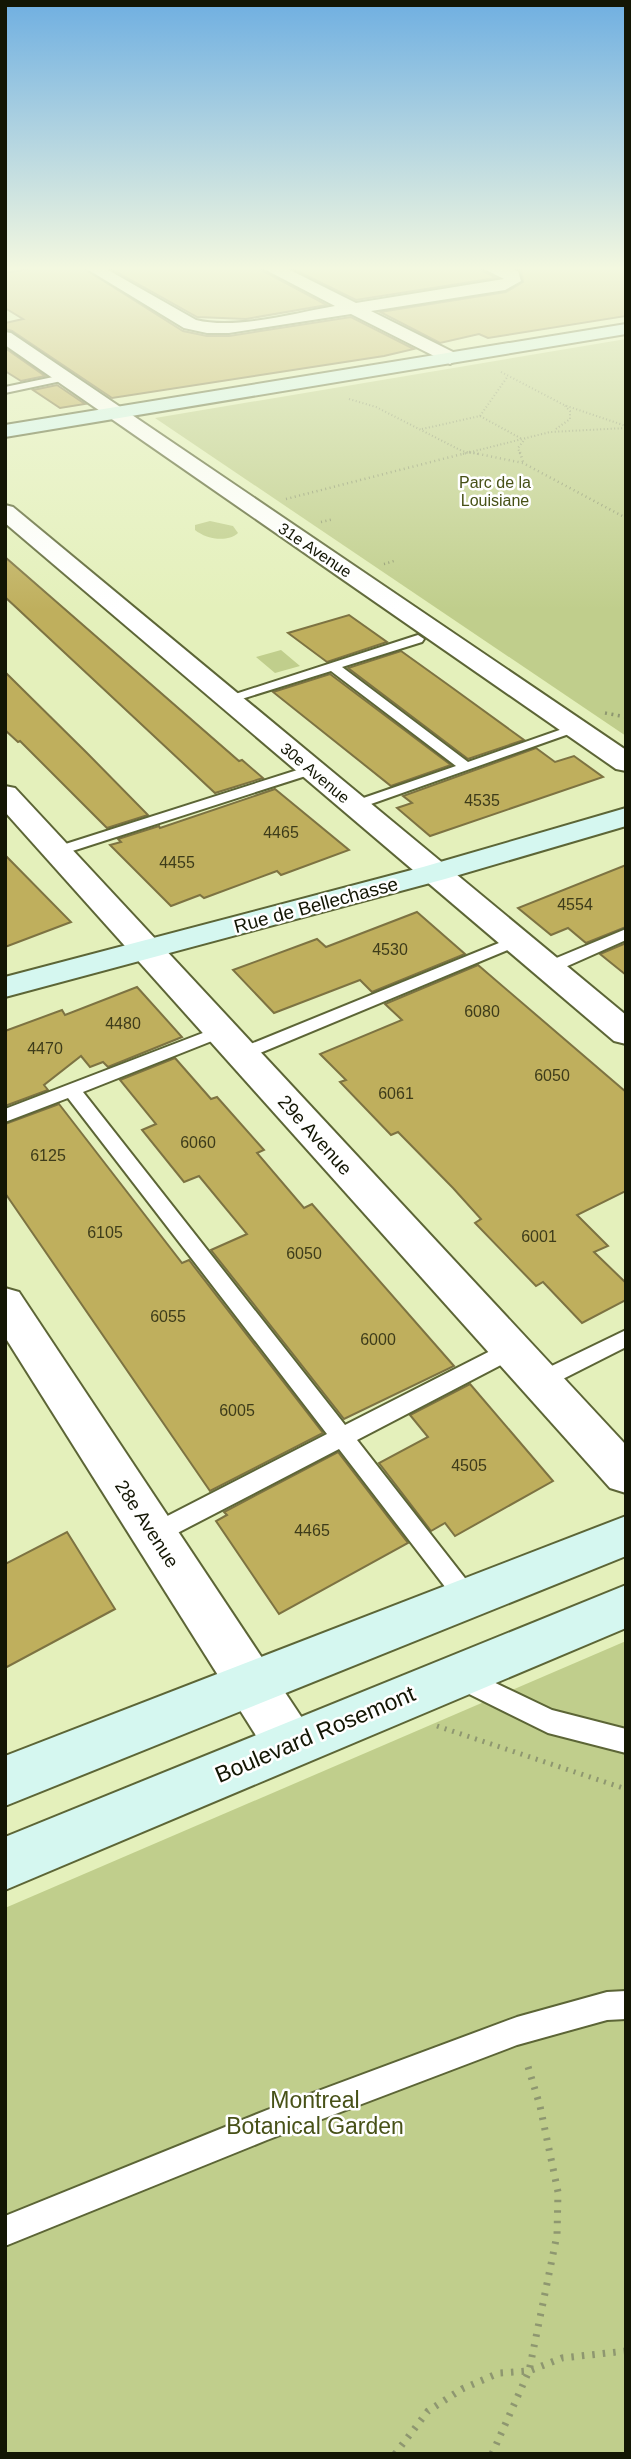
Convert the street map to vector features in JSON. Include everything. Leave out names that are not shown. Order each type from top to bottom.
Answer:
[{"type":"street","name":"31e Avenue","points":[[67,381],[626,763]]},
{"type":"street","points":[[5,431],[285,381]]},
{"type":"street","name":"30e Avenue","points":[[5,512],[626,1033]]},
{"type":"street","name":"29e Avenue","points":[[5,794],[626,1475]]},
{"type":"street","name":"Rue de Bellechasse","points":[[5,987],[434,873],[626,817]]},
{"type":"street","name":"28e Avenue","points":[[5,1303],[290,1744]]},
{"type":"street","points":[[5,1781],[250,1682],[626,1536]]},
{"type":"street","name":"Boulevard Rosemont","points":[[5,1864],[626,1606]]},
{"type":"lane","points":[[5,390],[50,381]]},
{"type":"lane","points":[[227,699],[418,639]]},
{"type":"lane","points":[[333,666],[466,767]]},
{"type":"lane","points":[[354,806],[576,729]]},
{"type":"lane","points":[[58,851],[310,770]]},
{"type":"lane","points":[[548,968],[626,934]]},
{"type":"lane","points":[[5,1116],[72,1090],[232,1043],[516,941]]},
{"type":"lane","points":[[72,1090],[467,1598]]},
{"type":"lane","points":[[540,1381],[626,1338]]},
{"type":"lane","points":[[154,1534],[511,1350]]},
{"type":"lane","points":[[456,1675],[548,1721],[626,1741]]},
{"type":"lane","points":[[5,2231],[267,2125],[517,2031],[607,2006],[626,2005]]},
{"type":"path","points":[[480,416],[505,381]]},
{"type":"path","points":[[517,381],[564,405],[626,427]]},
{"type":"path","points":[[348,399],[376,407],[467,452],[523,463],[626,518]]},
{"type":"path","points":[[550,432],[562,427],[570,419],[570,411],[564,405]]},
{"type":"path","points":[[421,429],[480,416],[524,438]]},
{"type":"path","points":[[285,499],[550,432],[626,427]]},
{"type":"path","points":[[523,463],[518,449],[524,438]]},
{"type":"path","points":[[424,1721],[626,1789]]},
{"type":"path","points":[[492,2454],[529,2371],[556,2235],[558,2192],[540,2106],[517,2031]]},
{"type":"path","points":[[395,2454],[428,2411],[462,2389],[499,2373],[529,2371],[562,2358],[626,2351]]},
{"type":"green space","name":"Parc de la Louisiane","points":[[377,381],[626,381],[626,736],[155,418]]},
{"type":"green space","points":[[210,521],[233,526],[238,533],[228,538],[216,539],[195,530],[195,525]]},
{"type":"green space","points":[[281,650],[300,666],[275,673],[256,657]]},
{"type":"green space","name":"Montreal Botanical Garden","points":[[626,1641],[626,2454],[5,2454],[5,1908]]},
{"type":"building","points":[[86,381],[224,381],[112,398]]},
{"type":"building","points":[[57,385],[85,404],[60,408],[33,390]]},
{"type":"building","points":[[5,557],[239,761],[242,760],[263,778],[215,793],[5,597]]},
{"type":"building","points":[[349,615],[387,642],[327,662],[288,633]]},
{"type":"building","points":[[401,651],[524,740],[468,759],[348,668]]},
{"type":"building","points":[[5,672],[148,815],[107,828],[20,741],[5,730]]},
{"type":"building","points":[[330,674],[451,765],[391,786],[273,692]]},
{"type":"building","points":[[536,748],[555,762],[574,756],[603,777],[430,836],[397,808],[412,803],[403,796]]},
{"type":"building","points":[[275,789],[349,850],[281,875],[277,871],[204,898],[200,895],[171,906],[110,845],[121,842],[118,839],[159,826],[160,828]]},
{"type":"building","points":[[5,855],[71,922],[5,947]]},
{"type":"building","points":[[626,865],[626,927],[586,943],[568,928],[551,935],[518,908]]},
{"type":"building","points":[[417,912],[465,954],[372,992],[360,980],[274,1013],[233,970],[317,939],[326,947]]},
{"type":"building","points":[[626,943],[626,975],[600,954]]},
{"type":"building","points":[[478,965],[626,1092],[626,1191],[577,1215],[608,1246],[594,1252],[626,1283],[626,1300],[582,1323],[543,1282],[536,1286],[475,1223],[481,1219],[453,1188],[398,1132],[391,1135],[340,1082],[346,1080],[320,1054],[402,1020],[385,1004]]},
{"type":"building","points":[[137,987],[182,1037],[108,1067],[103,1062],[90,1067],[81,1056],[44,1085],[48,1090],[5,1106],[5,1031],[62,1010],[65,1015]]},
{"type":"building","points":[[175,1058],[211,1099],[217,1097],[264,1150],[257,1153],[304,1208],[312,1204],[454,1366],[344,1419],[211,1250],[247,1234],[199,1176],[184,1182],[142,1130],[156,1124],[120,1080]]},
{"type":"building","points":[[59,1104],[182,1263],[189,1260],[323,1433],[210,1491],[5,1193],[5,1124]]},
{"type":"building","points":[[470,1384],[553,1481],[455,1536],[445,1523],[431,1531],[379,1463],[428,1437],[410,1415]]},
{"type":"building","points":[[338,1452],[408,1543],[279,1614],[216,1521],[227,1515],[224,1512]]},
{"type":"building","points":[[67,1532],[115,1609],[5,1668],[5,1564]]}]
